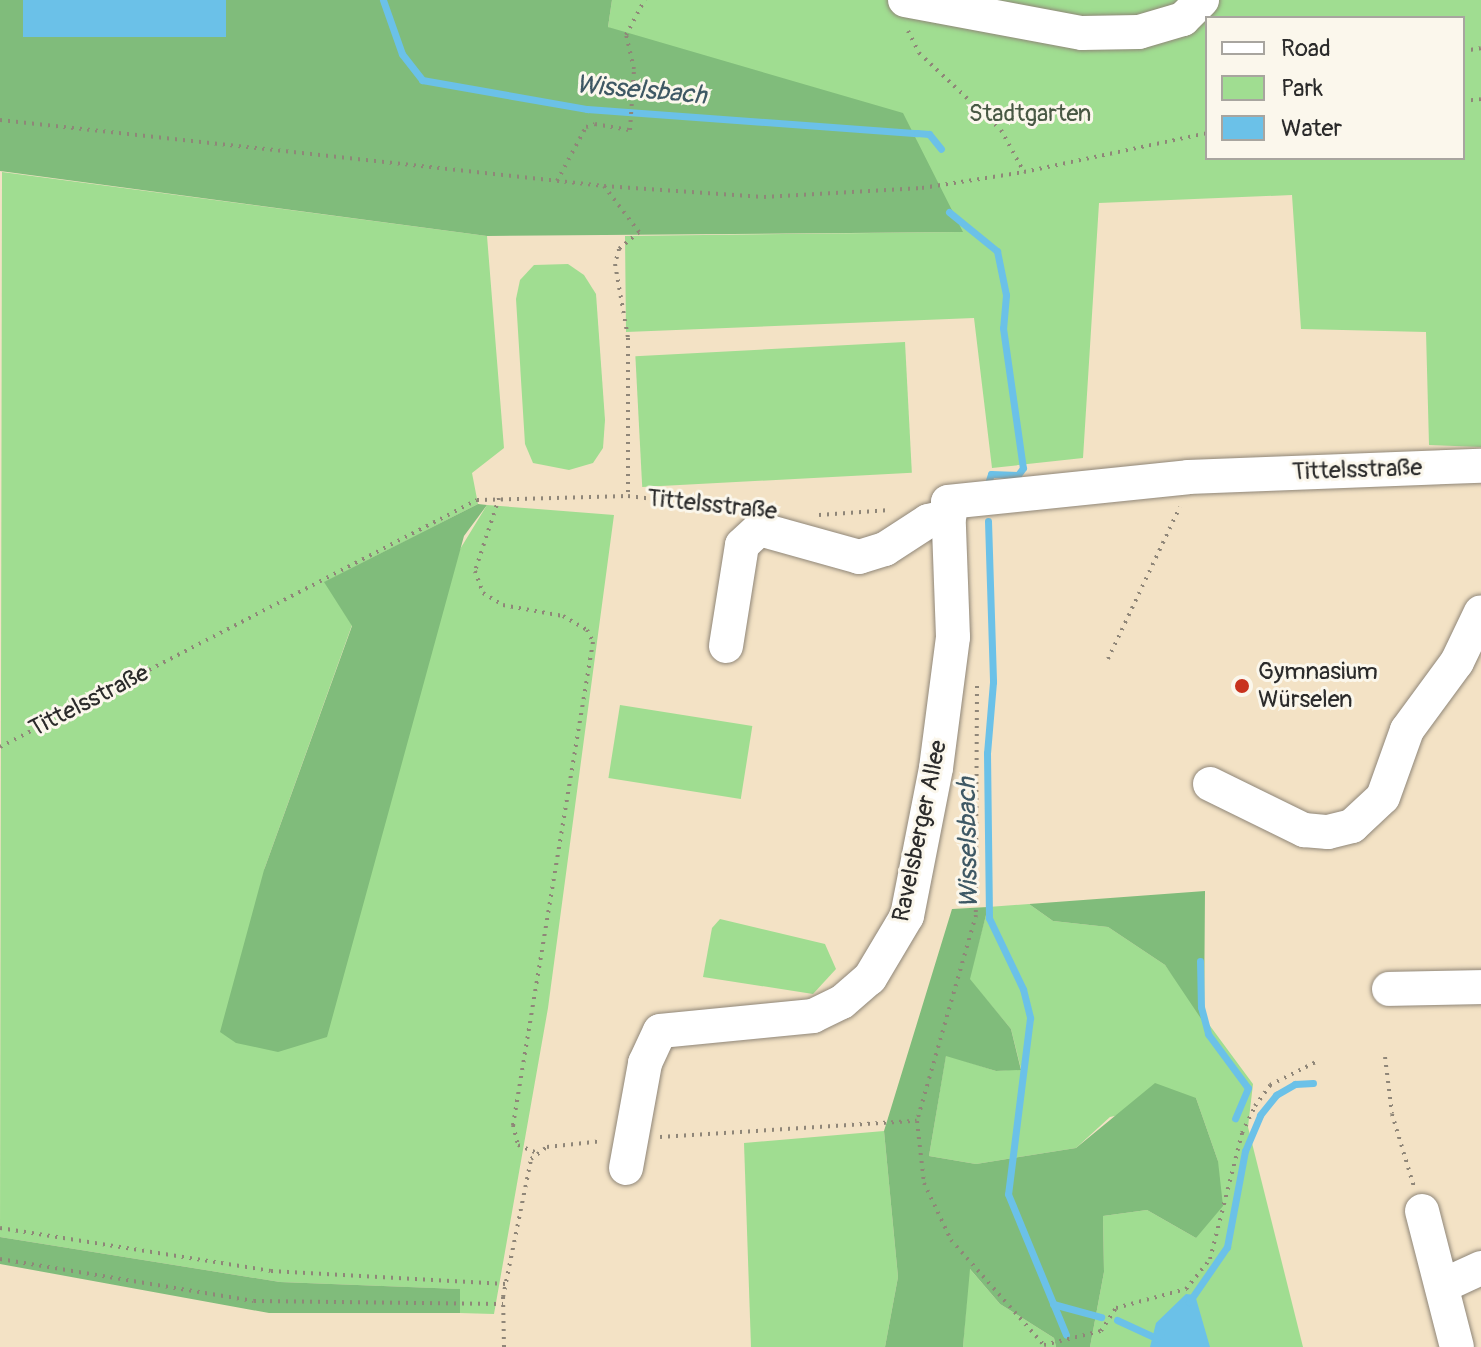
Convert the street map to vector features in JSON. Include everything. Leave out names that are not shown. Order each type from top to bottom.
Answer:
[{"type":"street","points":[[905,13],[1082,33],[1139,32],[1183,19],[1202,0]]},
{"type":"street","name":"Tittelsstraße","points":[[726,646],[742,545],[759,529],[859,557],[885,549],[948,509],[1188,477],[1481,466]]},
{"type":"street","name":"Ravelsberger Allee","points":[[626,1168],[645,1063],[660,1031],[813,1016],[842,1002],[870,978],[907,916],[936,768],[953,637],[948,509]]},
{"type":"street","points":[[1210,784],[1304,830],[1328,832],[1352,826],[1383,797],[1407,730],[1457,662],[1481,612]]},
{"type":"street","points":[[1389,989],[1481,987]]},
{"type":"street","points":[[1422,1211],[1444,1285],[1457,1347]]},
{"type":"street","points":[[1444,1285],[1481,1268]]},
{"type":"path","points":[[557,181],[586,127],[595,124],[630,130],[633,104],[626,35],[645,0]]},
{"type":"path","points":[[905,13],[919,53],[1001,130],[1024,172]]},
{"type":"path","points":[[0,120],[604,186],[764,197],[922,188],[1024,172],[1205,133]]},
{"type":"path","points":[[604,186],[639,232],[619,249],[615,264],[628,338],[628,496]]},
{"type":"path","points":[[1108,659],[1180,510],[1188,477]]},
{"type":"path","name":"Tittelsstraße","points":[[0,747],[477,500],[628,496],[756,510]]},
{"type":"path","points":[[499,498],[475,571],[483,593],[503,605],[563,616],[587,630],[593,642],[513,1125],[518,1145],[537,1153]]},
{"type":"path","name":"Tittelsstraße","points":[[802,514],[904,509]]},
{"type":"path","points":[[977,674],[976,915],[917,1121],[924,1183],[951,1240],[1044,1345],[1101,1331],[1116,1308],[1186,1289],[1210,1259],[1242,1133],[1255,1106],[1270,1085],[1318,1061]]},
{"type":"path","points":[[1385,1057],[1392,1114],[1422,1211]]},
{"type":"path","points":[[0,1228],[271,1271],[506,1284]]},
{"type":"path","points":[[0,1259],[254,1301],[503,1304]]},
{"type":"green space","points":[[0,0],[612,0],[608,27],[903,113],[963,232],[487,236],[0,171]]},
{"type":"green space","name":"Stadtgarten","points":[[612,0],[1481,0],[1481,447],[1429,445],[1426,332],[1301,329],[1292,195],[1099,203],[1083,458],[992,468],[974,318],[626,332],[625,236],[962,232],[608,27]]},
{"type":"green space","points":[[2,172],[487,236],[504,448],[472,473],[478,504],[325,582],[352,625],[264,870],[487,505],[614,515],[548,1008],[494,1314],[460,1313],[459,1289],[280,1282],[0,1237]]},
{"type":"green space","points":[[568,264],[584,275],[596,294],[605,420],[603,448],[593,463],[569,470],[533,463],[525,444],[516,299],[520,280],[534,265]]},
{"type":"green space","points":[[905,342],[912,473],[642,487],[635,356]]},
{"type":"green space","points":[[478,504],[487,505],[464,536],[327,1037],[278,1052],[236,1043],[220,1032],[264,870],[352,626],[324,582]]},
{"type":"green space","points":[[620,705],[752,726],[741,799],[608,778]]},
{"type":"green space","points":[[1205,891],[1204,1023],[1165,965],[1108,927],[1053,921],[1029,904]]},
{"type":"green space","points":[[1029,904],[1053,921],[1108,927],[1165,965],[1253,1084],[1248,1127],[1303,1347],[1090,1347],[1104,1272],[1103,1216],[1147,1210],[1196,1238],[1218,1161],[1196,1098],[1110,1117],[1076,1148],[976,1164],[929,1156],[946,1055],[996,1071],[1021,1069],[1011,1029],[969,979],[988,907]]},
{"type":"green space","points":[[988,907],[970,979],[1011,1029],[1021,1070],[996,1071],[946,1056],[929,1156],[976,1164],[1076,1148],[1155,1083],[1196,1098],[1218,1161],[1223,1206],[1196,1238],[1147,1210],[1103,1216],[1104,1272],[1090,1347],[1056,1347],[1054,1338],[1000,1304],[970,1269],[963,1347],[885,1347],[898,1277],[884,1131],[952,909]]},
{"type":"green space","points":[[720,919],[825,944],[836,969],[813,994],[703,977],[712,928]]},
{"type":"green space","points":[[884,1131],[898,1277],[885,1347],[751,1347],[744,1143]]},
{"type":"green space","points":[[0,1237],[280,1282],[460,1289],[460,1313],[269,1313],[0,1264]]},
{"type":"green space","points":[[969,1268],[1000,1304],[1054,1338],[1056,1347],[963,1347]]},
{"type":"water","points":[[23,0],[226,0],[226,37],[23,37]]},
{"type":"water","points":[[1186,1294],[1195,1295],[1210,1347],[1150,1347],[1156,1323]]},
{"type":"waterway","name":"Wisselsbach","points":[[383,0],[402,54],[422,80],[587,109],[929,134],[941,149]]},
{"type":"waterway","name":"Wisselsbach","points":[[949,212],[997,251],[1006,295],[1003,328],[1023,468],[1018,475],[991,474],[988,483]]},
{"type":"waterway","name":"Wisselsbach","points":[[988,521],[993,682],[987,753],[989,918],[1023,989],[1030,1018],[1008,1194],[1066,1335]]},
{"type":"waterway","points":[[1200,961],[1201,1007],[1208,1034],[1248,1088],[1235,1118]]},
{"type":"waterway","points":[[1189,1302],[1227,1247],[1245,1151],[1260,1115],[1276,1095],[1295,1084],[1313,1083]]},
{"type":"waterway","points":[[1053,1304],[1101,1317]]},
{"type":"waterway","points":[[1117,1320],[1156,1338],[1162,1332]]},
{"type":"place","name":"Gymnasium Würselen","points":[[1242,686]]}]
